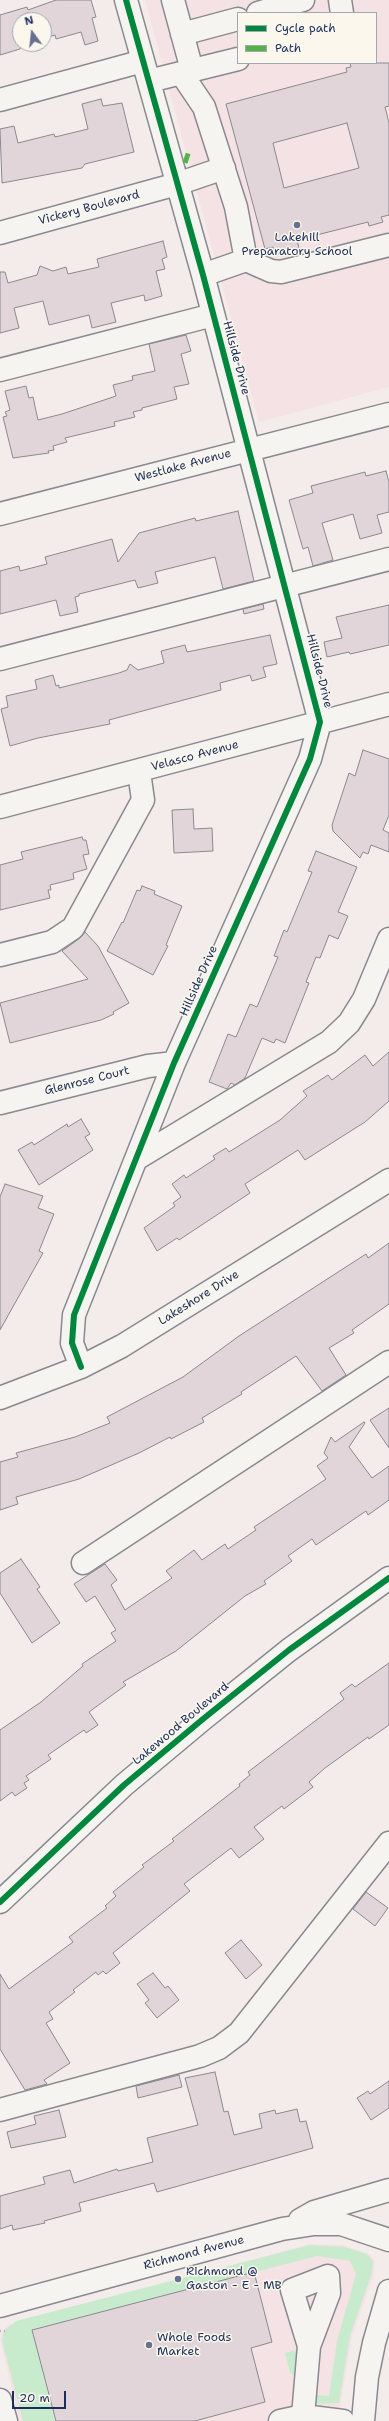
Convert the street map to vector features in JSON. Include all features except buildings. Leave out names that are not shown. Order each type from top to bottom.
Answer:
[{"type":"street","name":"Hillside Drive","points":[[81,1367],[72,1343],[74,1315],[174,1063],[310,759],[320,722],[213,315],[126,0]]},
{"type":"street","points":[[173,0],[182,34],[187,71],[204,107],[224,168],[236,207],[246,260]]},
{"type":"street","points":[[261,12],[303,0]]},
{"type":"street","points":[[340,0],[342,12]]},
{"type":"street","points":[[182,34],[237,19]]},
{"type":"street","points":[[0,100],[146,71],[187,71],[237,59]]},
{"type":"street","name":"Vickery Boulevard","points":[[0,233],[177,184],[224,168]]},
{"type":"street","points":[[202,275],[246,260],[271,271],[280,272],[389,245]]},
{"type":"street","points":[[0,370],[213,315]]},
{"type":"street","name":"Westlake Avenue","points":[[0,514],[389,414]]},
{"type":"street","points":[[0,659],[389,559]]},
{"type":"street","name":"Velasco Avenue","points":[[0,807],[139,772],[389,704]]},
{"type":"street","points":[[0,955],[52,942],[74,928],[143,800],[139,772]]},
{"type":"street","points":[[136,1159],[329,1042],[349,1023],[364,999],[389,939]]},
{"type":"street","name":"Glenrose Court","points":[[0,1103],[148,1066],[174,1063]]},
{"type":"street","name":"Lakeshore Drive","points":[[0,1398],[81,1367],[122,1346],[389,1180]]},
{"type":"street","points":[[83,1563],[389,1362]]},
{"type":"street","name":"Lakewood Boulevard","points":[[0,1902],[124,1786],[203,1719],[289,1650],[389,1578]]},
{"type":"street","points":[[0,2110],[200,2056],[219,2048],[239,2033],[389,1843]]},
{"type":"street","points":[[282,2229],[314,2212],[389,2190]]},
{"type":"street","name":"Richmond Avenue","points":[[0,2306],[282,2229],[314,2224],[341,2224],[389,2240]]},
{"type":"street","points":[[363,2421],[368,2370],[389,2291]]},
{"type":"street","points":[[303,2416],[309,2346]]},
{"type":"street","points":[[0,2400],[6,2421]]},
{"type":"street","points":[[280,2421],[303,2416],[343,2421]]},
{"type":"path","points":[[0,2331],[5,2331]]},
{"type":"shaded area","name":"Lakehill Preparatory School","points":[[145,0],[389,0],[389,387],[259,422]]},
{"type":"shaded area","points":[[310,2244],[343,2245],[369,2254],[375,2260],[374,2275],[352,2337],[341,2401],[340,2421],[20,2421],[0,2339],[2,2331],[8,2325]]},
{"type":"green space","points":[[310,2245],[345,2247],[367,2254],[373,2261],[372,2273],[350,2336],[339,2403],[319,2404],[314,2402],[317,2395],[329,2396],[337,2341],[356,2274],[350,2261],[317,2256],[32,2330],[55,2421],[23,2421],[2,2341],[4,2331],[16,2321]]},
{"type":"green space","points":[[303,2348],[296,2375],[293,2375],[290,2373],[285,2353]]},
{"type":"marked path","points":[[185,163],[189,151]]},
{"type":"cycle path","points":[[81,1367],[72,1343],[74,1315],[174,1063],[310,759],[320,722],[203,275],[126,0]]},
{"type":"cycle path","points":[[0,1902],[124,1785],[203,1719],[289,1650],[389,1578]]},
{"type":"place","name":"Lakehill Preparatory School","points":[[297,225]]},
{"type":"place","name":"Richmond @ Gaston - E - MB","points":[[178,2279]]},
{"type":"place","name":"Whole Foods Market","points":[[149,2345]]}]
